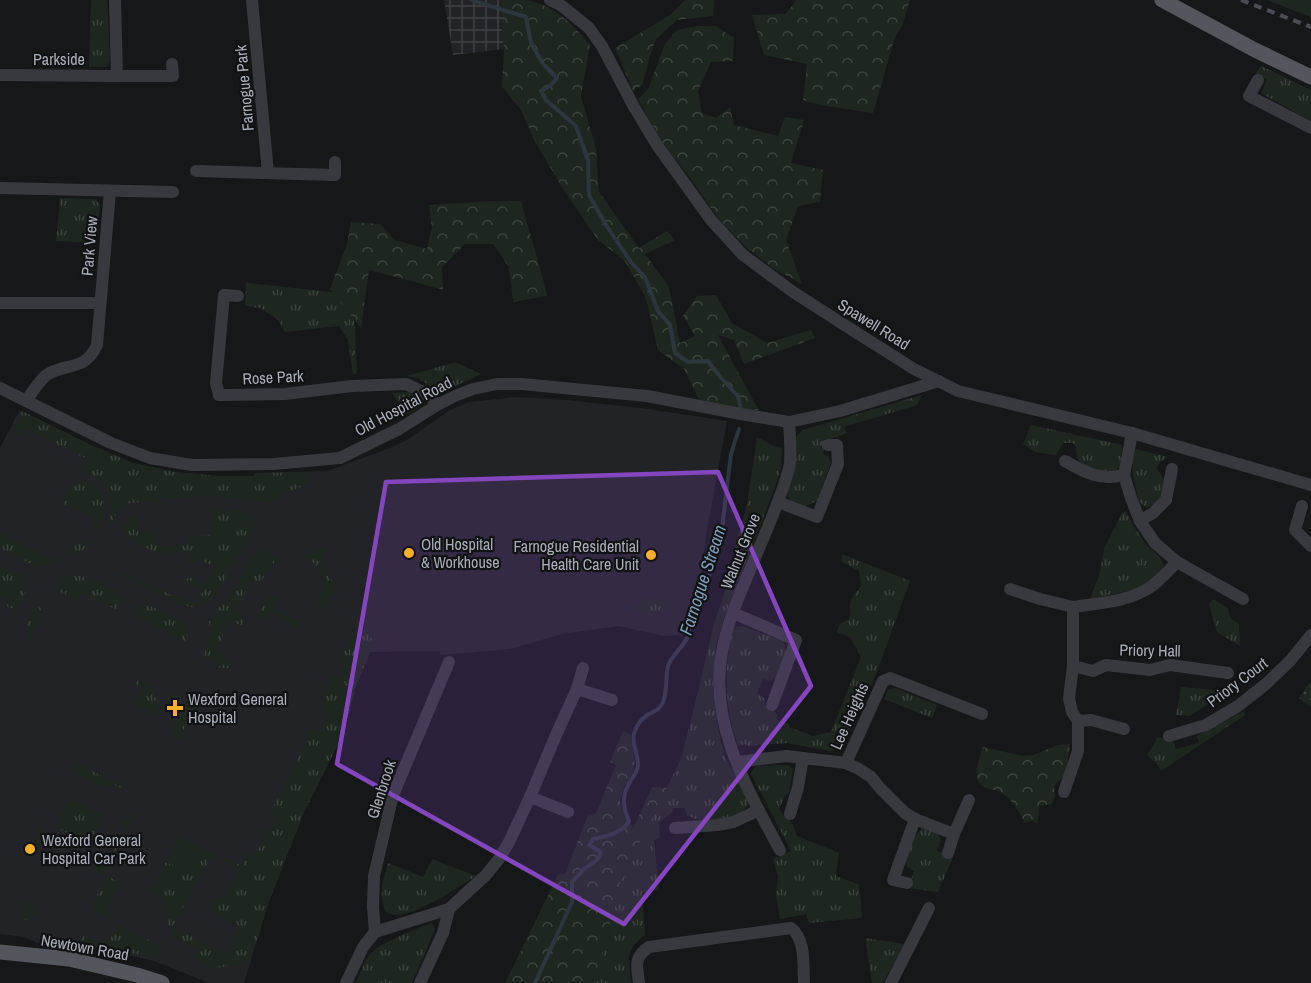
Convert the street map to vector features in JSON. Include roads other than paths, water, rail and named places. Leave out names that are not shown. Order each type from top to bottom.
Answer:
[{"type":"main road","points":[[1162,0],[1255,51],[1311,77]]},
{"type":"main road","name":"Newtown Road","points":[[0,952],[69,959],[162,983]]},
{"type":"street","points":[[115,0],[117,75]]},
{"type":"street","name":"Farnogue Park","points":[[252,0],[268,173]]},
{"type":"street","name":"Spawell Road","points":[[550,0],[562,6],[589,28],[596,37],[657,145],[711,220],[743,255],[793,292],[846,326],[914,369],[958,391],[1132,433],[1311,485]]},
{"type":"street","name":"Parkside","points":[[0,75],[173,76],[172,64]]},
{"type":"street","points":[[1258,80],[1249,96],[1311,128]]},
{"type":"street","points":[[196,171],[335,175],[335,162]]},
{"type":"street","points":[[0,188],[173,192]]},
{"type":"street","name":"Park View","points":[[26,401],[46,374],[85,362],[97,345],[110,191]]},
{"type":"street","name":"Rose Park","points":[[238,296],[224,295],[216,383],[219,395],[285,394],[352,386],[406,384],[440,404]]},
{"type":"street","points":[[0,303],[100,303]]},
{"type":"street","name":"Old Hospital Road","points":[[0,388],[111,443],[150,458],[192,465],[273,464],[340,458],[399,429],[440,404],[473,389],[497,384],[522,384],[647,396],[789,422],[840,411],[939,381]]},
{"type":"street","name":"Walnut Grove","points":[[780,850],[737,762],[726,729],[719,686],[722,651],[733,613],[778,502],[790,465],[789,422]]},
{"type":"street","points":[[1132,433],[1124,475],[1140,520],[1155,543],[1177,562],[1243,599]]},
{"type":"street","name":"Walnut Grove","points":[[778,502],[817,517],[838,464],[837,445],[828,445]]},
{"type":"street","points":[[1065,461],[1085,473],[1104,478],[1124,475]]},
{"type":"street","points":[[1140,520],[1153,513],[1166,500],[1172,470]]},
{"type":"street","points":[[1302,506],[1295,530],[1311,546]]},
{"type":"street","points":[[1010,589],[1073,607],[1138,594],[1153,585],[1177,562]]},
{"type":"street","points":[[1064,792],[1078,751],[1078,721],[1071,712],[1069,698],[1073,666],[1073,607]]},
{"type":"street","name":"Walnut Grove","points":[[733,613],[796,640],[772,705]]},
{"type":"street","name":"Priory Court","points":[[1169,736],[1206,725],[1238,706],[1290,661],[1311,635]]},
{"type":"street","name":"Glenbrook","points":[[375,932],[374,876],[393,795],[449,662]]},
{"type":"street","name":"Priory Hall","points":[[1073,666],[1093,671],[1106,665],[1150,669],[1170,665],[1228,673]]},
{"type":"street","points":[[346,983],[363,947],[375,932],[449,909],[486,875],[509,842],[577,689],[583,668]]},
{"type":"street","name":"Lee Heights","points":[[954,834],[905,813],[871,777],[859,769],[840,762],[883,681],[890,678],[981,714]]},
{"type":"street","points":[[577,689],[612,700]]},
{"type":"street","points":[[1078,721],[1091,720],[1124,729]]},
{"type":"street","points":[[737,762],[786,756],[840,762]]},
{"type":"street","points":[[790,814],[803,758]]},
{"type":"street","points":[[530,797],[568,812]]},
{"type":"street","points":[[948,853],[969,800]]},
{"type":"street","points":[[675,828],[733,822],[759,810]]},
{"type":"street","points":[[907,883],[893,880],[915,819]]},
{"type":"street","points":[[891,983],[929,908]]},
{"type":"street","points":[[420,983],[443,933],[449,909]]},
{"type":"street","points":[[639,983],[637,963],[641,952],[649,947],[791,928],[797,933],[800,941],[804,983]]},
{"type":"waterway","name":"Farnogue Stream","points":[[471,0],[526,17],[531,43],[543,64],[557,78],[541,91],[546,100],[576,126],[588,160],[589,195],[631,262],[645,277],[658,311],[670,325],[675,353],[688,362],[708,361],[738,396],[741,410]]},
{"type":"waterway","name":"Farnogue Stream","points":[[535,983],[572,902],[572,882],[595,861],[601,852],[589,845],[593,839],[609,836],[623,829],[629,821],[625,811],[624,796],[638,766],[633,738],[642,719],[658,709],[663,702],[668,666],[688,636],[690,624],[712,567],[721,537],[731,454],[739,429]]},
{"type":"railway","points":[[1241,0],[1311,27]]},
{"type":"place","name":"Old Hospital & Workhouse","points":[[409,553]]},
{"type":"place","name":"Farnogue Residential Health Care Unit","points":[[651,555]]},
{"type":"place","name":"Wexford General Hospital","points":[[175,708]]},
{"type":"place","name":"Wexford General Hospital Car Park","points":[[30,849]]}]
